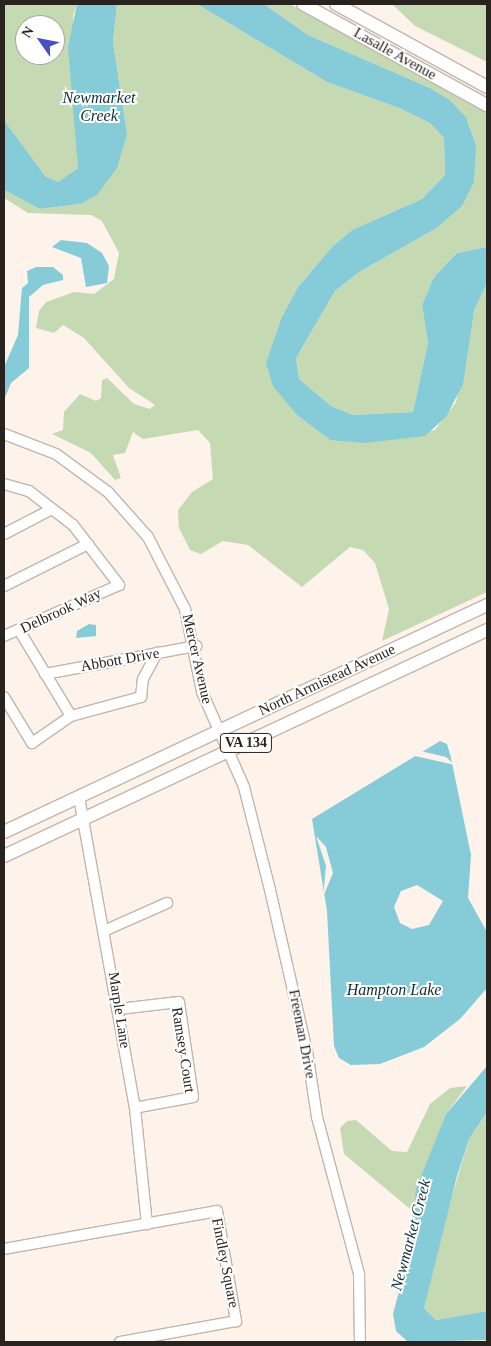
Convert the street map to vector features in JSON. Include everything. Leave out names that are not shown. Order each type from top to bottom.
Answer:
[{"type":"main road","name":"Lasalle Avenue","points":[[303,4],[487,105]]},
{"type":"main road","name":"Lasalle Avenue","points":[[336,4],[487,87]]},
{"type":"main road","name":"North Armistead Avenue","points":[[4,832],[487,604]]},
{"type":"main road","name":"North Armistead Avenue","points":[[4,856],[487,630]]},
{"type":"street","name":"Mercer Avenue","points":[[4,434],[56,454],[124,507],[166,569],[196,646],[202,692],[218,730]]},
{"type":"street","points":[[4,484],[28,491],[52,509],[88,544],[4,586]]},
{"type":"street","points":[[4,534],[52,509]]},
{"type":"street","name":"Delbrook Way","points":[[4,636],[119,585],[88,544]]},
{"type":"street","points":[[19,630],[70,716]]},
{"type":"street","name":"Abbott Drive","points":[[45,674],[196,646]]},
{"type":"street","points":[[4,697],[32,742],[70,716],[141,696],[143,678],[157,654]]},
{"type":"street","name":"Freeman Drive","points":[[218,730],[229,751],[257,834],[307,1052],[315,1109],[359,1274],[360,1342]]},
{"type":"street","name":"Marple Lane","points":[[79,797],[106,930],[135,1108],[147,1224]]},
{"type":"street","points":[[106,930],[167,903]]},
{"type":"street","name":"Ramsey Court","points":[[119,1009],[179,1002],[192,1097],[135,1108]]},
{"type":"street","name":"Findley Square","points":[[4,1249],[217,1211],[236,1321],[120,1342]]},
{"type":"green space","points":[[4,4],[77,4],[73,16],[78,168],[58,182],[45,176],[4,120]]},
{"type":"green space","points":[[117,4],[197,4],[327,82],[399,108],[430,123],[444,138],[445,175],[422,199],[352,230],[332,247],[298,287],[282,317],[297,415],[330,440],[398,439],[435,430],[456,402],[474,311],[487,283],[487,592],[382,641],[389,609],[375,563],[363,550],[350,547],[302,587],[248,545],[223,541],[201,554],[190,550],[179,528],[178,510],[192,492],[213,479],[210,443],[198,430],[143,439],[133,432],[125,453],[113,455],[121,478],[115,480],[91,453],[52,434],[63,430],[64,412],[80,394],[96,401],[101,398],[102,380],[107,378],[134,404],[150,409],[155,405],[129,388],[84,338],[63,325],[54,333],[36,328],[39,311],[46,302],[74,292],[94,294],[114,279],[119,253],[102,221],[91,215],[28,213],[4,198],[4,190],[40,209],[80,204],[127,134],[113,42]]},
{"type":"green space","points":[[264,4],[290,4],[487,113],[487,247],[457,253],[434,277],[422,305],[428,343],[413,412],[353,415],[331,406],[299,379],[296,358],[335,291],[359,272],[435,229],[476,145],[466,117],[450,100],[430,88],[308,35]]},
{"type":"green space","points":[[392,4],[487,4],[487,62],[415,26]]},
{"type":"green space","points":[[467,1086],[446,1114],[414,1202],[415,1213],[344,1154],[340,1128],[347,1121],[356,1120],[392,1151],[407,1152],[430,1104],[450,1088]]},
{"type":"green space","points":[[487,1112],[487,1311],[436,1320],[424,1308],[431,1267],[469,1139]]},
{"type":"water","name":"Newmarket Creek","points":[[77,4],[117,4],[113,42],[127,134],[117,168],[97,195],[80,204],[40,209],[4,190],[4,120],[45,176],[58,182],[78,168],[68,47]]},
{"type":"water","points":[[197,4],[264,4],[308,35],[430,88],[450,100],[466,117],[476,145],[474,182],[462,206],[435,229],[359,272],[335,291],[296,358],[299,379],[331,406],[353,415],[413,412],[428,343],[422,305],[434,277],[457,253],[487,247],[487,283],[474,311],[463,384],[446,417],[425,436],[365,443],[330,440],[297,415],[273,386],[266,363],[282,317],[298,287],[332,247],[352,230],[422,199],[445,175],[444,138],[430,123],[399,108],[327,82]]},
{"type":"water","points":[[61,240],[87,243],[102,253],[109,266],[107,283],[86,287],[81,258],[52,247]]},
{"type":"water","points":[[36,267],[53,267],[63,275],[63,280],[43,285],[29,297],[29,368],[11,383],[4,400],[4,367],[18,335],[22,288],[28,283],[27,271]]},
{"type":"water","points":[[89,624],[96,625],[96,636],[76,638],[77,631]]},
{"type":"water","name":"Hampton Lake","points":[[440,741],[447,744],[471,855],[468,898],[487,932],[487,988],[460,1019],[424,1047],[380,1064],[351,1065],[339,1058],[334,1046],[327,911],[312,819]],"holes":[[[417,885],[443,901],[429,925],[412,929],[400,923],[394,907],[401,891]]]},
{"type":"water","name":"Newmarket Creek","points":[[487,1066],[487,1112],[469,1139],[457,1176],[424,1308],[436,1320],[487,1311],[487,1340],[408,1342],[396,1331],[393,1314],[407,1261],[416,1189],[446,1114]]},
{"type":"pier","points":[[416,750],[446,757],[455,765],[415,756]]},
{"type":"pier","points":[[316,836],[326,847],[333,873],[323,897],[326,866]]}]
